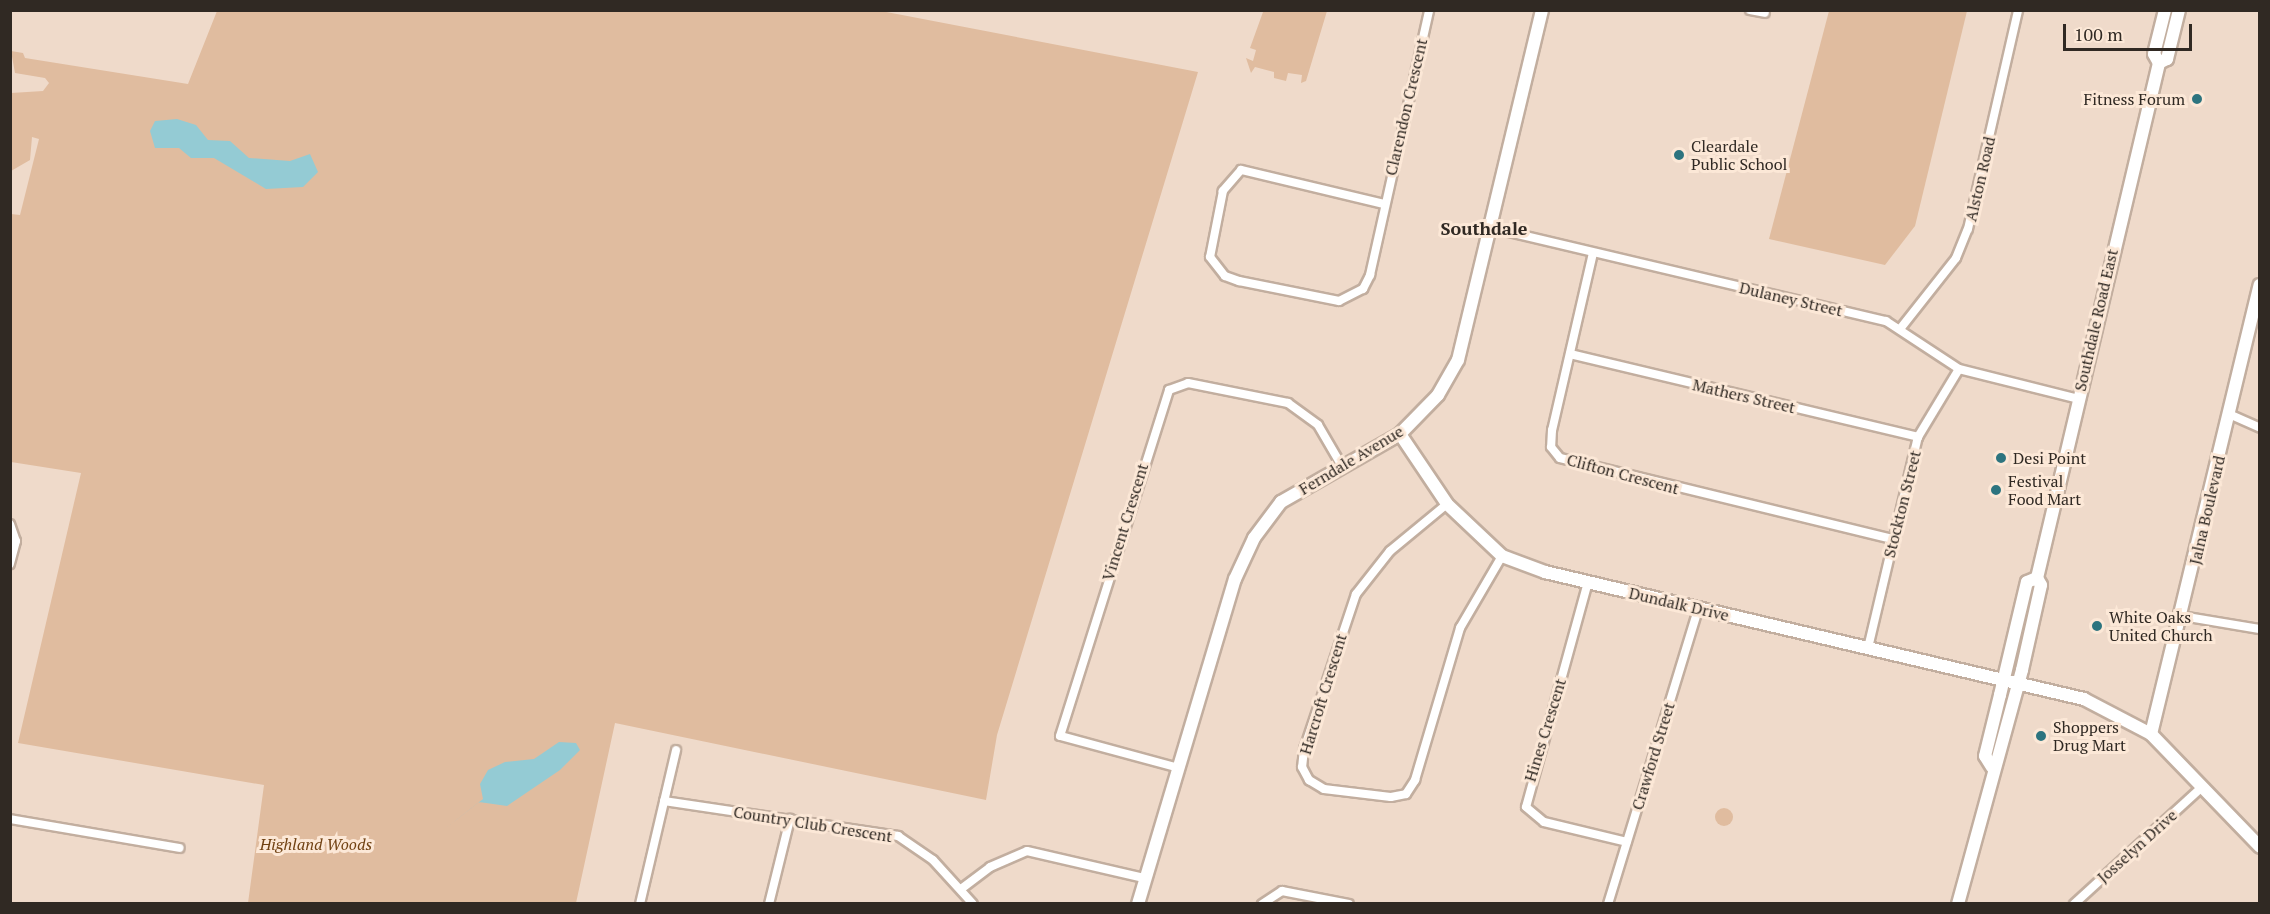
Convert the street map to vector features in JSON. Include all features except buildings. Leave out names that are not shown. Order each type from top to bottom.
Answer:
[{"type":"street","name":"Clarendon Crescent","points":[[1384,204],[1241,170],[1223,191],[1210,257],[1225,276],[1239,281],[1339,300],[1352,298],[1370,275],[1429,10]]},
{"type":"street","name":"Ferndale Avenue","points":[[1137,903],[1235,579],[1254,537],[1281,502],[1400,434],[1438,395],[1458,360],[1492,228],[1542,10]]},
{"type":"street","points":[[1750,10],[1766,13]]},
{"type":"street","name":"Alston Road","points":[[1900,329],[1956,258],[1968,229],[2018,10]]},
{"type":"street","name":"Southdale Road East","points":[[1958,903],[1992,767],[1985,756],[2012,680],[2027,582],[2037,578],[2159,63],[2154,54],[2165,10]]},
{"type":"street","name":"Southdale Road East","points":[[2159,63],[2167,59],[2179,10]]},
{"type":"street","name":"Dulaney Street","points":[[1492,228],[1886,321],[1959,369],[2078,399]]},
{"type":"street","name":"Clifton Crescent","points":[[1593,253],[1552,430],[1551,447],[1560,458],[1892,539]]},
{"type":"street","name":"Jalna Boulevard","points":[[2151,734],[2182,616],[2259,285]]},
{"type":"street","name":"Mathers Street","points":[[1570,354],[1918,437]]},
{"type":"street","name":"Stockton Street","points":[[1868,648],[1918,437],[1959,369]]},
{"type":"street","name":"Vincent Crescent","points":[[1179,768],[1060,736],[1169,390],[1188,383],[1288,403],[1318,424],[1342,466]]},
{"type":"street","points":[[2229,414],[2259,428]]},
{"type":"street","name":"Dundalk Drive","points":[[1400,434],[1447,504],[1502,556],[1588,582],[1698,609],[2012,680]]},
{"type":"street","name":"Harcroft Crescent","points":[[1447,504],[1390,551],[1356,594],[1304,749],[1302,767],[1309,780],[1324,789],[1391,797],[1406,794],[1415,780],[1460,628],[1502,556]]},
{"type":"street","points":[[10,524],[16,541],[10,564]]},
{"type":"street","name":"Hines Crescent","points":[[1588,582],[1526,807],[1544,822],[1627,842]]},
{"type":"street","name":"Crawford Street","points":[[1608,903],[1698,609]]},
{"type":"street","points":[[2182,616],[2259,629]]},
{"type":"street","points":[[2012,680],[2084,699],[2127,717],[2151,734],[2259,848]]},
{"type":"street","points":[[640,903],[676,750]]},
{"type":"street","name":"Josselyn Drive","points":[[2074,903],[2201,788]]},
{"type":"street","name":"Country Club Crescent","points":[[664,801],[898,836],[961,889],[973,903]]},
{"type":"street","points":[[10,819],[180,848]]},
{"type":"street","points":[[769,903],[790,819]]},
{"type":"street","points":[[961,889],[990,867],[1027,851],[1144,878]]},
{"type":"street","points":[[1262,903],[1282,891],[1349,903]]},
{"type":"green space","name":"Highland Woods","points":[[876,10],[1198,72],[997,735],[986,800],[615,723],[576,903],[248,903],[264,785],[18,743],[81,473],[11,462],[11,214],[20,215],[39,139],[32,137],[30,160],[11,171],[11,93],[43,91],[49,83],[45,78],[15,73],[11,51],[23,53],[25,58],[188,84],[217,11]]},
{"type":"green space","points":[[1327,11],[1306,81],[1301,83],[1302,75],[1288,73],[1286,81],[1274,78],[1274,72],[1255,67],[1251,73],[1246,58],[1253,61],[1256,50],[1250,48],[1263,12]]},
{"type":"green space","points":[[1829,11],[1967,11],[1915,226],[1885,265],[1769,239]]},
{"type":"green space","points":[[1724,808],[1730,811],[1733,817],[1730,823],[1724,826],[1718,823],[1715,817],[1718,811]]},
{"type":"water","points":[[177,119],[196,125],[208,140],[230,141],[249,158],[290,161],[310,154],[318,172],[303,187],[266,189],[214,158],[191,158],[179,148],[155,148],[150,131],[155,121]]},
{"type":"water","points":[[559,742],[576,743],[580,750],[560,770],[507,806],[479,802],[483,799],[480,784],[488,770],[505,762],[534,759]]},
{"type":"place","name":"Fitness Forum","points":[[2197,99]]},
{"type":"place","name":"Cleardale Public School","points":[[1679,155]]},
{"type":"place","name":"Desi Point","points":[[2001,458]]},
{"type":"place","name":"Festival Food Mart","points":[[1996,490]]},
{"type":"place","name":"White Oaks United Church","points":[[2097,626]]},
{"type":"place","name":"Shoppers Drug Mart","points":[[2041,736]]},
{"type":"district","name":"Southdale","points":[[1484,228]]}]
